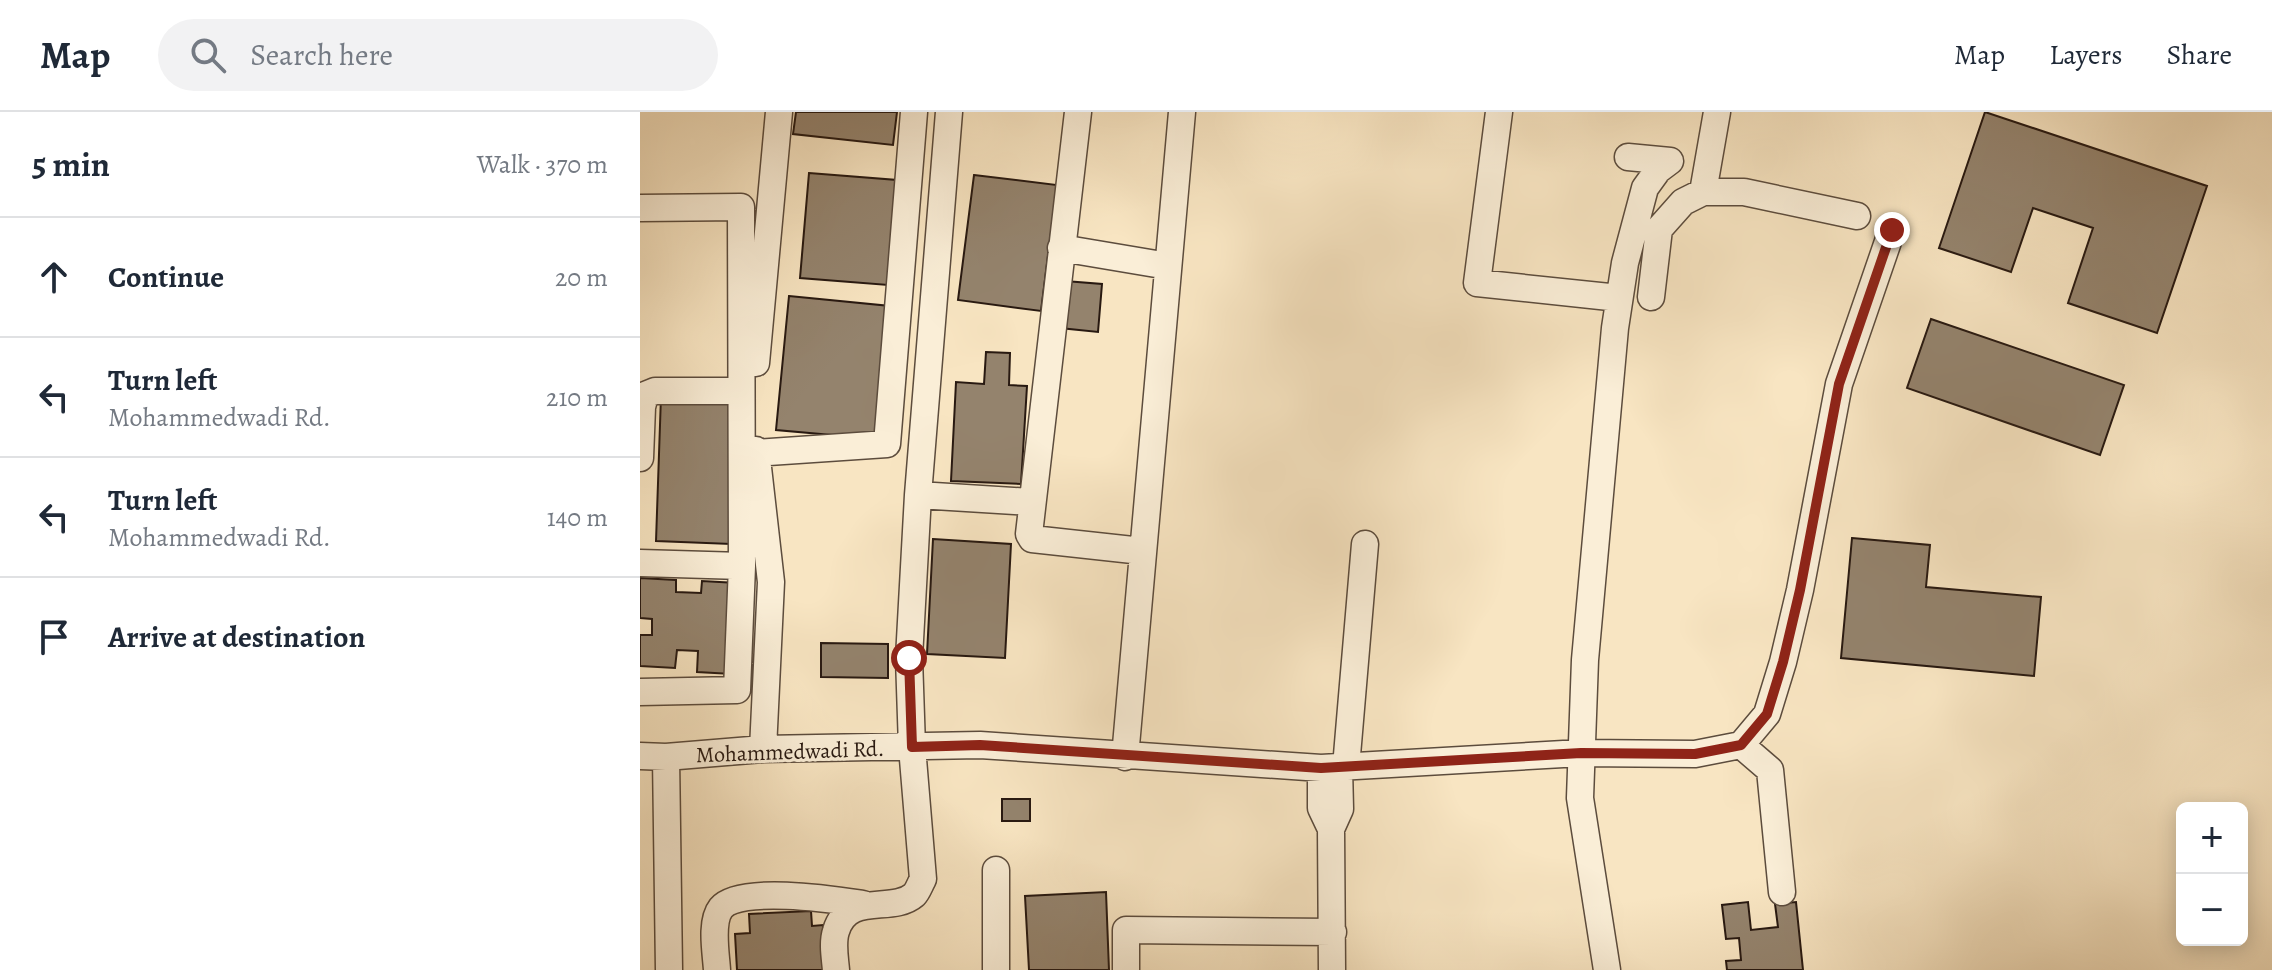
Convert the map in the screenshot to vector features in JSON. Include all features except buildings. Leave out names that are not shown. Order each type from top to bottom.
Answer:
[{"type":"street","points":[[763,749],[771,582],[756,453],[754,376],[779,112]]},
{"type":"street","points":[[756,453],[887,444],[914,112]]},
{"type":"street","points":[[717,970],[715,923],[722,907],[740,897],[814,896],[863,904],[904,901],[916,894],[923,879],[912,747],[909,658],[918,495],[949,112]]},
{"type":"street","points":[[1078,112],[1029,534],[1032,539],[1142,551]]},
{"type":"street","points":[[1125,757],[1182,112]]},
{"type":"street","points":[[1499,112],[1477,283],[1619,298]]},
{"type":"street","points":[[1703,192],[1717,112]]},
{"type":"street","points":[[1607,970],[1580,798],[1585,660],[1619,298],[1645,188],[1658,170],[1670,161],[1628,157]]},
{"type":"street","points":[[1651,297],[1659,229],[1683,202],[1703,192],[1744,192],[1857,216]]},
{"type":"street","points":[[640,208],[741,207],[742,566],[737,690],[640,692]]},
{"type":"street","points":[[1782,892],[1770,770],[1741,745],[1767,714],[1783,662],[1800,590],[1839,384],[1892,230]]},
{"type":"street","points":[[1061,248],[1168,266]]},
{"type":"street","points":[[640,458],[645,395],[655,391],[740,391]]},
{"type":"street","points":[[918,495],[1031,502]]},
{"type":"street","points":[[1332,970],[1331,829],[1321,808],[1335,767],[1365,544]]},
{"type":"street","points":[[640,563],[742,566]]},
{"type":"street","name":"Mohammedwadi Rd.","points":[[653,757],[763,749],[980,745],[1125,757],[1335,767],[1581,753],[1695,754],[1741,745]]},
{"type":"street","points":[[653,757],[669,970]]},
{"type":"street","points":[[996,870],[996,970]]},
{"type":"street","points":[[836,970],[836,929],[844,917],[863,904]]},
{"type":"street","points":[[1126,970],[1126,930],[1333,932]]},
{"type":"route","points":[[909,658],[912,747],[980,745],[1321,768],[1581,753],[1695,754],[1741,745],[1767,714],[1783,662],[1800,590],[1839,384],[1892,230]]}]
